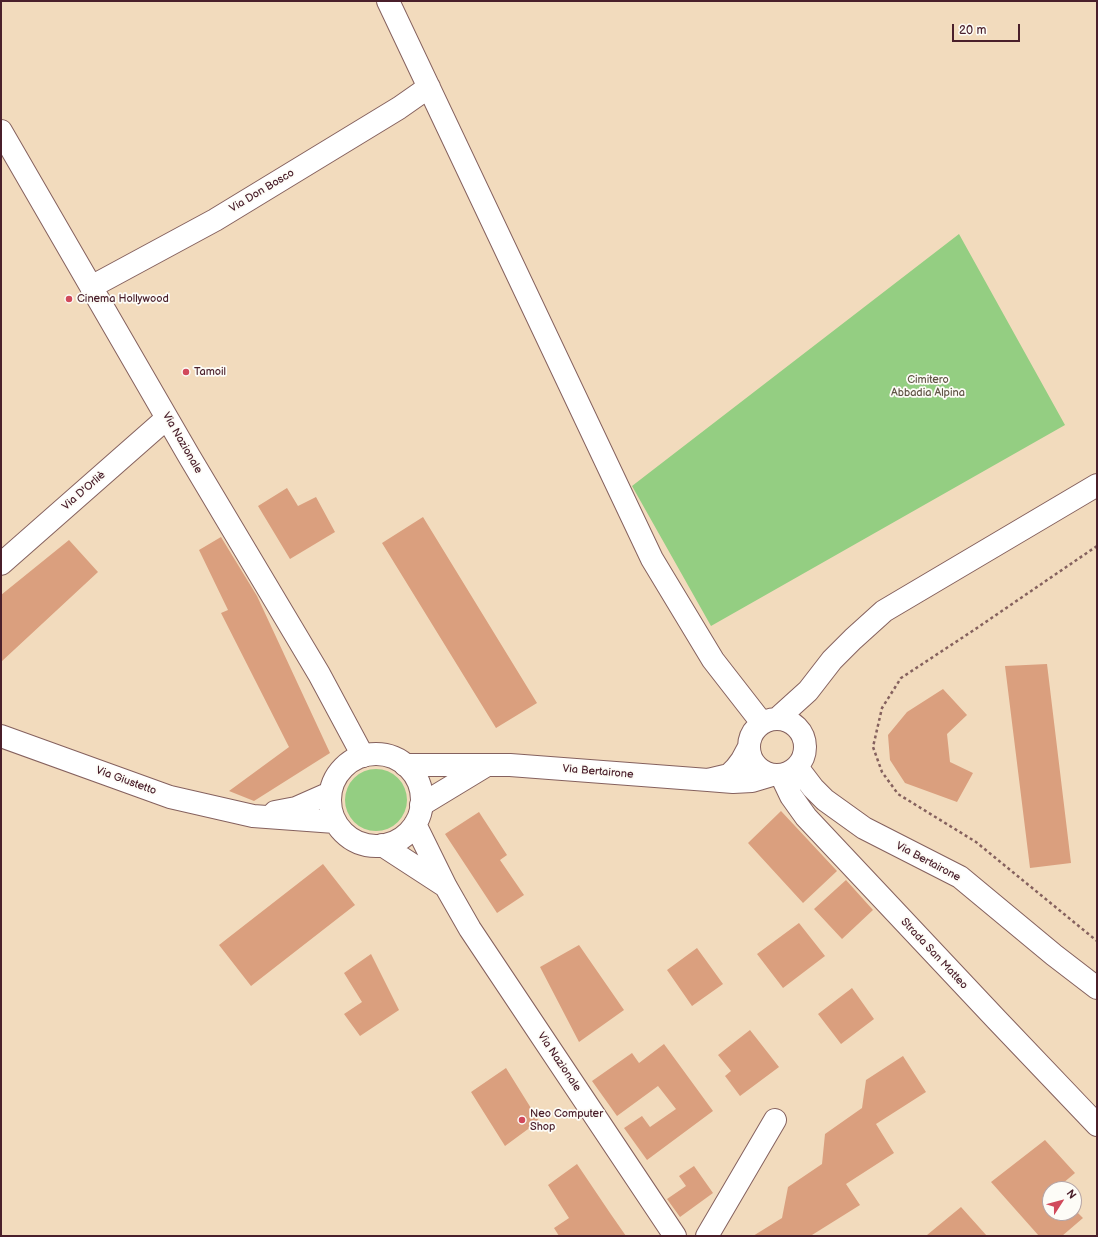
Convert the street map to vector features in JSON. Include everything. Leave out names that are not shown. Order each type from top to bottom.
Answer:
[{"type":"street","points":[[388,1],[652,559],[713,660],[769,721],[789,721],[803,734],[806,744],[802,761],[783,773],[762,772],[755,766],[750,757],[748,747]]},
{"type":"street","name":"Via Don Bosco","points":[[91,287],[215,220],[399,108],[429,86]]},
{"type":"street","name":"Via Nazionale","points":[[1,131],[167,418],[319,674],[364,756]]},
{"type":"street","name":"Via D'Orliè","points":[[1,564],[167,418]]},
{"type":"street","points":[[708,780],[729,775],[736,768],[748,747],[750,738],[755,729],[769,721],[808,691],[832,660],[853,638],[884,611],[1097,485]]},
{"type":"street","name":"Via Giustetto","points":[[1,736],[170,797],[253,816],[335,822]]},
{"type":"street","name":"Via Nazionale","points":[[374,846],[395,841],[406,834],[418,815],[421,790],[415,776],[405,765],[393,757],[378,754],[354,759],[345,765],[338,773],[330,793],[330,808],[335,822],[344,833],[355,841],[374,846],[446,887]]},
{"type":"street","name":"Via Bertairone","points":[[405,765],[510,765],[739,782],[783,773],[813,788],[825,800],[864,828],[960,877],[1054,955],[1097,988]]},
{"type":"street","points":[[418,815],[487,765]]},
{"type":"street","name":"Strada San Matteo","points":[[783,773],[791,796],[806,817],[990,1013],[1097,1124]]},
{"type":"street","name":"Via Giustetto","points":[[253,816],[296,808],[330,793]]},
{"type":"street","name":"Via Nazionale","points":[[418,815],[446,887],[470,928],[675,1236]]},
{"type":"street","points":[[707,1236],[775,1120]]},
{"type":"path","points":[[1097,546],[901,678],[882,708],[873,747],[882,772],[898,794],[976,842],[1097,942]]},
{"type":"path","points":[[343,842],[374,846]]},
{"type":"green space","name":"Cimitero Abbadia Alpina","points":[[959,234],[1065,425],[711,626],[632,486]]},
{"type":"green space","points":[[376,769],[393,774],[398,778],[402,783],[407,800],[402,817],[398,822],[393,826],[376,831],[359,826],[354,822],[350,817],[345,800],[350,783],[354,778],[359,774]]},
{"type":"building","points":[[287,488],[298,506],[316,497],[335,532],[290,559],[258,506]]},
{"type":"building","points":[[423,517],[537,703],[496,728],[382,543]]},
{"type":"building","points":[[221,537],[257,596],[330,753],[254,801],[229,791],[289,747],[221,613],[228,610],[199,550]]},
{"type":"building","points":[[69,540],[98,572],[1,662],[1,595]]},
{"type":"building","points":[[1047,664],[1071,863],[1030,868],[1005,666]]},
{"type":"building","points":[[943,689],[967,715],[947,734],[950,762],[973,773],[957,802],[905,783],[890,760],[888,735],[907,712]]},
{"type":"building","points":[[781,811],[837,871],[803,903],[748,843]]},
{"type":"building","points":[[479,812],[507,855],[500,860],[524,895],[497,913],[445,834]]},
{"type":"building","points":[[323,864],[355,905],[251,986],[219,945]]},
{"type":"building","points":[[846,880],[873,910],[842,939],[814,909]]},
{"type":"building","points":[[799,923],[825,956],[783,988],[757,954]]},
{"type":"building","points":[[579,945],[624,1010],[579,1042],[540,967]]},
{"type":"building","points":[[697,948],[723,984],[692,1006],[667,970]]},
{"type":"building","points":[[371,954],[399,1010],[360,1036],[344,1014],[362,1002],[344,973]]},
{"type":"building","points":[[852,988],[874,1019],[841,1044],[818,1014]]},
{"type":"building","points":[[750,1030],[779,1067],[740,1096],[725,1076],[731,1071],[718,1055]]},
{"type":"building","points":[[664,1044],[713,1111],[647,1160],[624,1128],[642,1116],[650,1127],[676,1109],[658,1086],[617,1116],[592,1081],[632,1053],[639,1063]]},
{"type":"building","points":[[903,1056],[926,1092],[876,1124],[894,1153],[846,1184],[860,1205],[812,1235],[813,1236],[753,1236],[782,1218],[788,1187],[822,1164],[825,1134],[862,1108],[866,1080]]},
{"type":"building","points":[[506,1068],[539,1121],[505,1146],[471,1092]]},
{"type":"building","points":[[1045,1140],[1075,1173],[1066,1181],[1042,1181],[1042,1221],[1080,1221],[1062,1236],[1039,1236],[991,1182]]},
{"type":"building","points":[[577,1164],[626,1236],[559,1236],[554,1228],[569,1218],[548,1185]]},
{"type":"building","points":[[694,1166],[713,1193],[680,1217],[667,1199],[686,1186],[679,1176]]},
{"type":"building","points":[[961,1207],[987,1236],[927,1236],[927,1235]]},
{"type":"place","name":"Cinema Hollywood","points":[[69,299]]},
{"type":"place","name":"Tamoil","points":[[186,372]]},
{"type":"place","name":"Neo Computer Shop","points":[[522,1120]]}]
